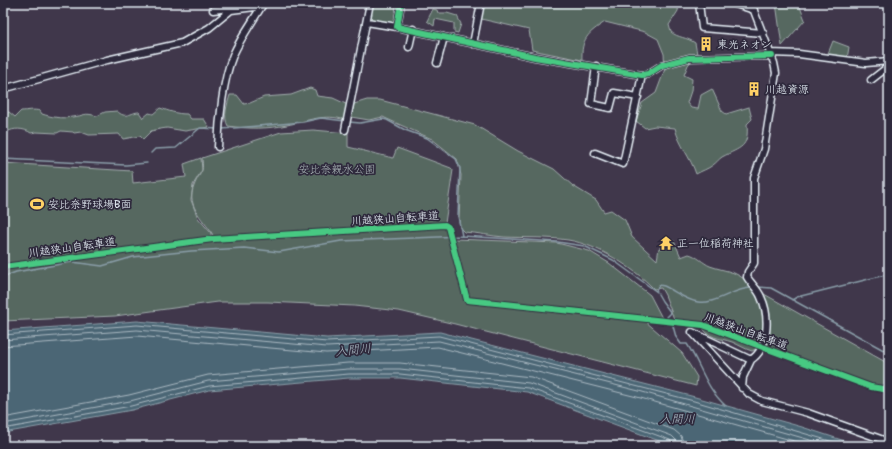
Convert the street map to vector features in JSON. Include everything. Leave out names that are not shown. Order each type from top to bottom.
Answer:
[{"type":"street","points":[[345,128],[370,3]]},
{"type":"street","points":[[397,27],[401,3]]},
{"type":"street","points":[[473,44],[481,3]]},
{"type":"street","points":[[699,3],[702,28],[763,33]]},
{"type":"street","points":[[732,3],[754,10]]},
{"type":"street","points":[[742,388],[743,377],[751,360],[760,351],[767,324],[761,297],[747,277],[748,272],[754,264],[754,178],[764,149],[776,73],[771,55],[751,3]]},
{"type":"street","points":[[3,89],[107,60],[182,43],[204,31],[231,10],[263,4]]},
{"type":"street","points":[[218,147],[222,107],[230,63],[236,49],[263,4]]},
{"type":"street","points":[[213,10],[229,8],[231,10]]},
{"type":"street","points":[[367,22],[413,30],[535,57],[642,74],[648,74],[662,65],[690,58],[799,54],[866,63],[889,61]]},
{"type":"street","points":[[409,47],[413,30]]},
{"type":"street","points":[[437,64],[444,37]]},
{"type":"street","points":[[596,66],[590,104],[610,108],[614,93],[638,97]]},
{"type":"street","points":[[871,80],[889,66]]},
{"type":"street","points":[[595,153],[623,164],[642,74]]},
{"type":"street","points":[[751,360],[692,332],[749,394],[762,401],[808,413],[889,442]]},
{"type":"green space","points":[[373,3],[394,4],[398,9],[395,25],[369,19]]},
{"type":"green space","points":[[484,3],[534,3],[548,7],[588,3],[625,3],[629,5],[632,3],[679,3],[678,11],[669,25],[671,32],[695,43],[697,54],[688,65],[684,75],[692,79],[691,91],[687,103],[691,108],[698,109],[701,95],[712,89],[722,111],[726,114],[749,107],[752,119],[747,124],[747,138],[745,142],[739,148],[696,174],[679,140],[675,128],[655,126],[645,128],[636,121],[642,103],[656,93],[665,69],[664,54],[658,39],[645,32],[605,22],[587,37],[584,42],[582,60],[532,50],[529,30],[481,19]]},
{"type":"green space","points":[[776,3],[796,3],[800,7],[805,20],[782,46]]},
{"type":"green space","points":[[433,9],[437,10],[438,13],[447,13],[457,16],[461,24],[458,33],[454,32],[454,23],[435,19],[434,26],[427,21]]},
{"type":"green space","points":[[833,41],[849,47],[847,59],[827,56]]},
{"type":"green space","points":[[310,88],[315,90],[317,96],[333,98],[348,105],[345,120],[323,117],[265,128],[228,126],[226,115],[230,95],[237,95],[244,104],[264,97],[291,95]]},
{"type":"green space","points":[[367,100],[380,100],[475,125],[518,151],[554,169],[573,186],[596,200],[604,212],[611,210],[625,220],[632,237],[657,260],[659,248],[663,248],[664,240],[674,241],[681,257],[689,254],[692,255],[710,266],[734,273],[744,279],[757,294],[760,303],[763,323],[761,344],[709,324],[674,319],[661,288],[654,289],[625,265],[591,247],[560,239],[504,237],[464,232],[460,228],[459,219],[461,175],[457,159],[432,139],[383,117],[369,120],[351,117],[354,104]]},
{"type":"green space","points":[[160,108],[176,113],[187,114],[191,119],[204,119],[209,127],[185,131],[167,128],[160,129],[151,131],[143,139],[140,136],[123,139],[119,134],[89,135],[81,132],[74,133],[61,131],[57,133],[31,133],[19,129],[3,132],[3,113],[9,112],[15,117],[21,111],[35,110],[40,111],[45,115],[64,118],[86,114],[97,116],[105,112],[117,111],[123,115],[139,112],[143,118],[149,113],[153,114]]},
{"type":"green space","name":"安比奈親水公園","points":[[313,130],[348,133],[348,147],[393,158],[397,148],[451,168],[453,170],[445,223],[214,237],[194,207],[192,201],[194,186],[202,171],[202,158],[281,132]]},
{"type":"green space","points":[[201,158],[202,170],[193,185],[191,200],[198,218],[211,233],[211,238],[3,265],[3,163],[132,171],[133,183],[186,177],[184,164]]},
{"type":"green space","points":[[444,226],[448,232],[464,300],[645,321],[682,353],[697,377],[696,386],[455,324],[399,311],[354,306],[268,302],[218,302],[115,316],[3,321],[3,268],[191,243]]},
{"type":"green space","points":[[454,239],[557,243],[589,251],[609,263],[650,295],[662,318],[468,298]]},
{"type":"green space","points":[[764,294],[889,364],[889,388],[877,388],[765,345],[769,320]]},
{"type":"green space","points":[[702,326],[706,326],[758,348],[752,351],[732,342],[714,337],[707,333]]},
{"type":"water","name":"入間川","points":[[137,321],[327,338],[440,332],[695,397],[802,427],[860,446],[673,446],[527,392],[400,378],[349,378],[209,390],[132,410],[3,433],[3,331]]},
{"type":"waterway","points":[[222,129],[303,122],[321,118],[345,121]]},
{"type":"waterway","points":[[349,122],[360,123],[383,119],[387,120],[405,130],[427,138],[456,159],[460,168],[458,216],[462,236]]},
{"type":"waterway","points":[[151,153],[155,149],[176,148],[200,128],[218,129]]},
{"type":"waterway","points":[[3,159],[126,165],[147,163]]},
{"type":"waterway","points":[[3,277],[16,272],[72,262],[102,266],[133,257],[191,251],[244,248],[279,252],[341,241],[462,236],[558,242],[584,246],[613,260],[657,292]]},
{"type":"waterway","points":[[792,300],[797,297],[889,274]]},
{"type":"waterway","points":[[656,291],[659,285],[664,286]]},
{"type":"waterway","points":[[664,286],[680,295],[698,302],[711,301],[751,288]]},
{"type":"waterway","points":[[758,287],[771,288],[889,353]]},
{"type":"waterway","points":[[658,294],[671,313],[667,317]]},
{"type":"waterway","points":[[673,326],[676,337],[681,344],[687,344],[713,392],[726,406]]},
{"type":"cycle path","points":[[401,3],[397,27],[535,57],[642,75],[648,74],[662,65],[689,58],[772,56]]},
{"type":"cycle path","name":"川越狭山自転車道","points":[[3,267],[213,239],[445,225],[448,227],[467,300],[703,325],[871,387],[889,390]]},
{"type":"place","name":"東光ネオン","points":[[706,44]]},
{"type":"place","name":"川越資源","points":[[754,89]]},
{"type":"place","name":"安比奈野球場B面","points":[[37,204]]},
{"type":"place","name":"正一位稲荷神社","points":[[666,243]]}]
